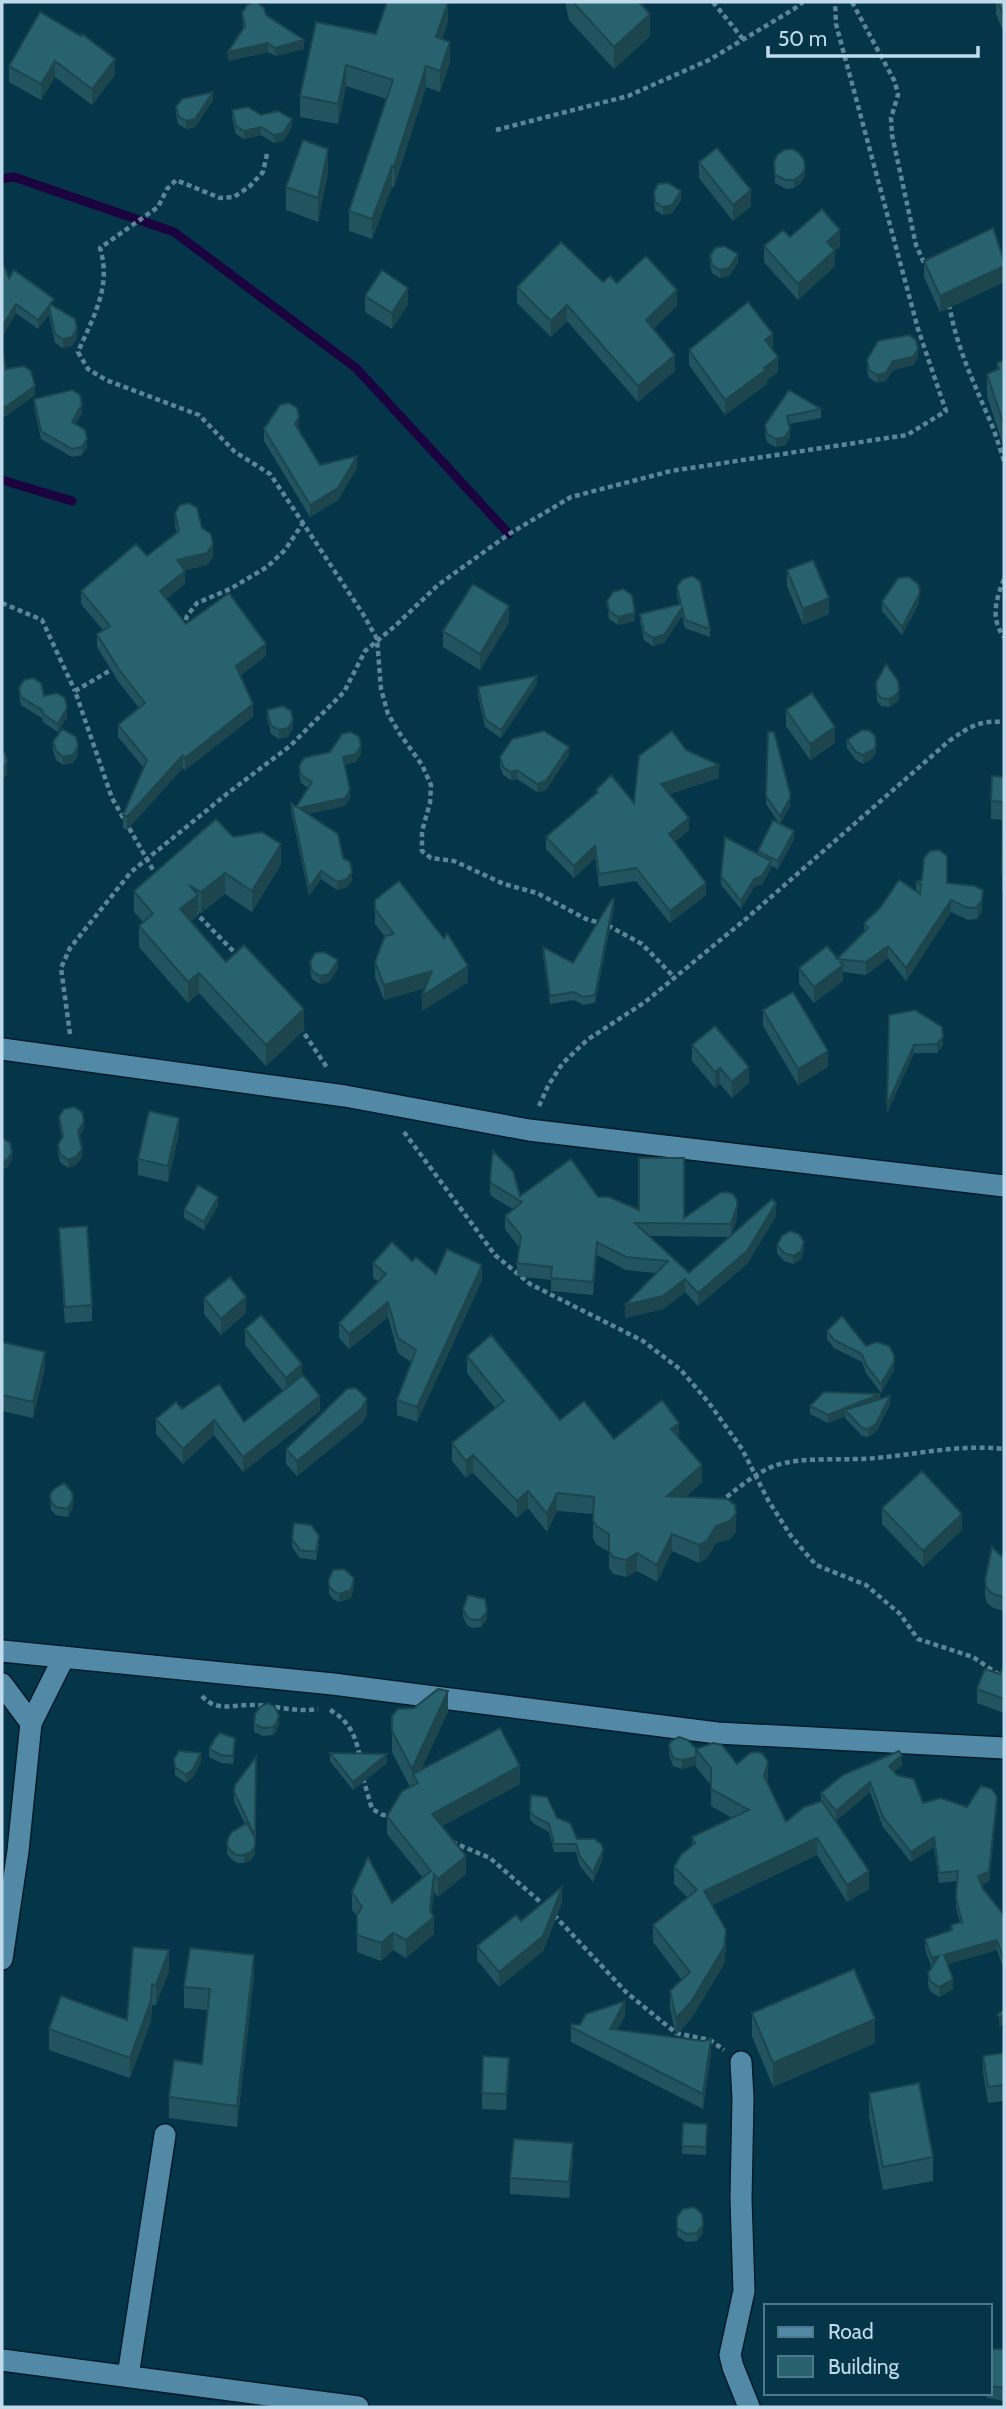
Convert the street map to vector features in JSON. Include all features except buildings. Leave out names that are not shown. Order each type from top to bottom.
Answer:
[{"type":"street","points":[[2,1049],[345,1096],[529,1130],[1004,1186]]},
{"type":"street","points":[[2,1651],[333,1684],[717,1733],[1004,1748]]},
{"type":"street","points":[[2,1959],[18,1851],[31,1723],[64,1657]]},
{"type":"street","points":[[2,1684],[31,1723]]},
{"type":"street","points":[[741,2062],[744,2291],[730,2355],[748,2407]]},
{"type":"street","points":[[128,2376],[165,2135]]},
{"type":"street","points":[[2,2360],[358,2407]]},
{"type":"path","points":[[713,2],[743,39]]},
{"type":"path","points":[[496,130],[628,96],[709,60],[803,2]]},
{"type":"path","points":[[74,1059],[61,968],[70,948],[131,872],[290,746],[344,692],[365,651],[438,585],[509,534],[571,497],[671,471],[907,435],[946,411],[918,329],[836,24],[835,2]]},
{"type":"path","points":[[852,2],[895,82],[898,95],[891,118],[892,135],[916,245],[927,270]]},
{"type":"path","points":[[267,154],[263,172],[249,187],[234,197],[220,198],[176,180],[167,189],[158,207],[100,248],[105,264],[103,293],[78,352],[88,369],[106,380],[199,415],[235,452],[270,474],[377,639],[381,688],[388,713],[422,765],[431,785],[430,803],[422,831],[422,851],[430,858],[454,860],[504,884],[537,893],[586,919],[607,925],[642,944],[674,977]]},
{"type":"path","points":[[948,299],[954,332],[1004,461]]},
{"type":"path","points":[[182,630],[187,616],[197,603],[230,589],[267,567],[285,550],[303,523]]},
{"type":"path","points":[[1004,579],[997,599],[996,626],[1004,637]]},
{"type":"path","points":[[2,603],[43,620],[75,691],[112,798],[153,870],[161,878]]},
{"type":"path","points":[[75,691],[118,666]]},
{"type":"path","points":[[529,1130],[548,1086],[562,1064],[587,1040],[645,1002],[747,918],[949,741],[972,724],[1004,722]]},
{"type":"path","points":[[187,904],[245,964]]},
{"type":"path","points":[[298,1024],[345,1096]]},
{"type":"path","points":[[383,1103],[495,1255],[530,1284],[643,1341],[681,1370],[742,1449],[768,1500],[791,1536],[816,1565],[866,1585],[900,1614],[918,1639],[973,1657],[1004,1678]]},
{"type":"path","points":[[715,1505],[773,1466],[791,1462],[875,1458],[950,1448],[1004,1449]]},
{"type":"path","points":[[178,1669],[208,1702],[230,1708],[252,1704],[281,1709],[323,1708],[342,1716],[358,1745],[364,1786],[372,1810],[383,1815],[396,1816]]},
{"type":"path","points":[[451,1841],[490,1858],[574,1934],[627,1993],[676,2033],[710,2040],[741,2062]]},
{"type":"waterway","points":[[2,179],[14,177],[174,232],[356,368],[509,534]]},
{"type":"waterway","points":[[2,480],[72,501]]}]
